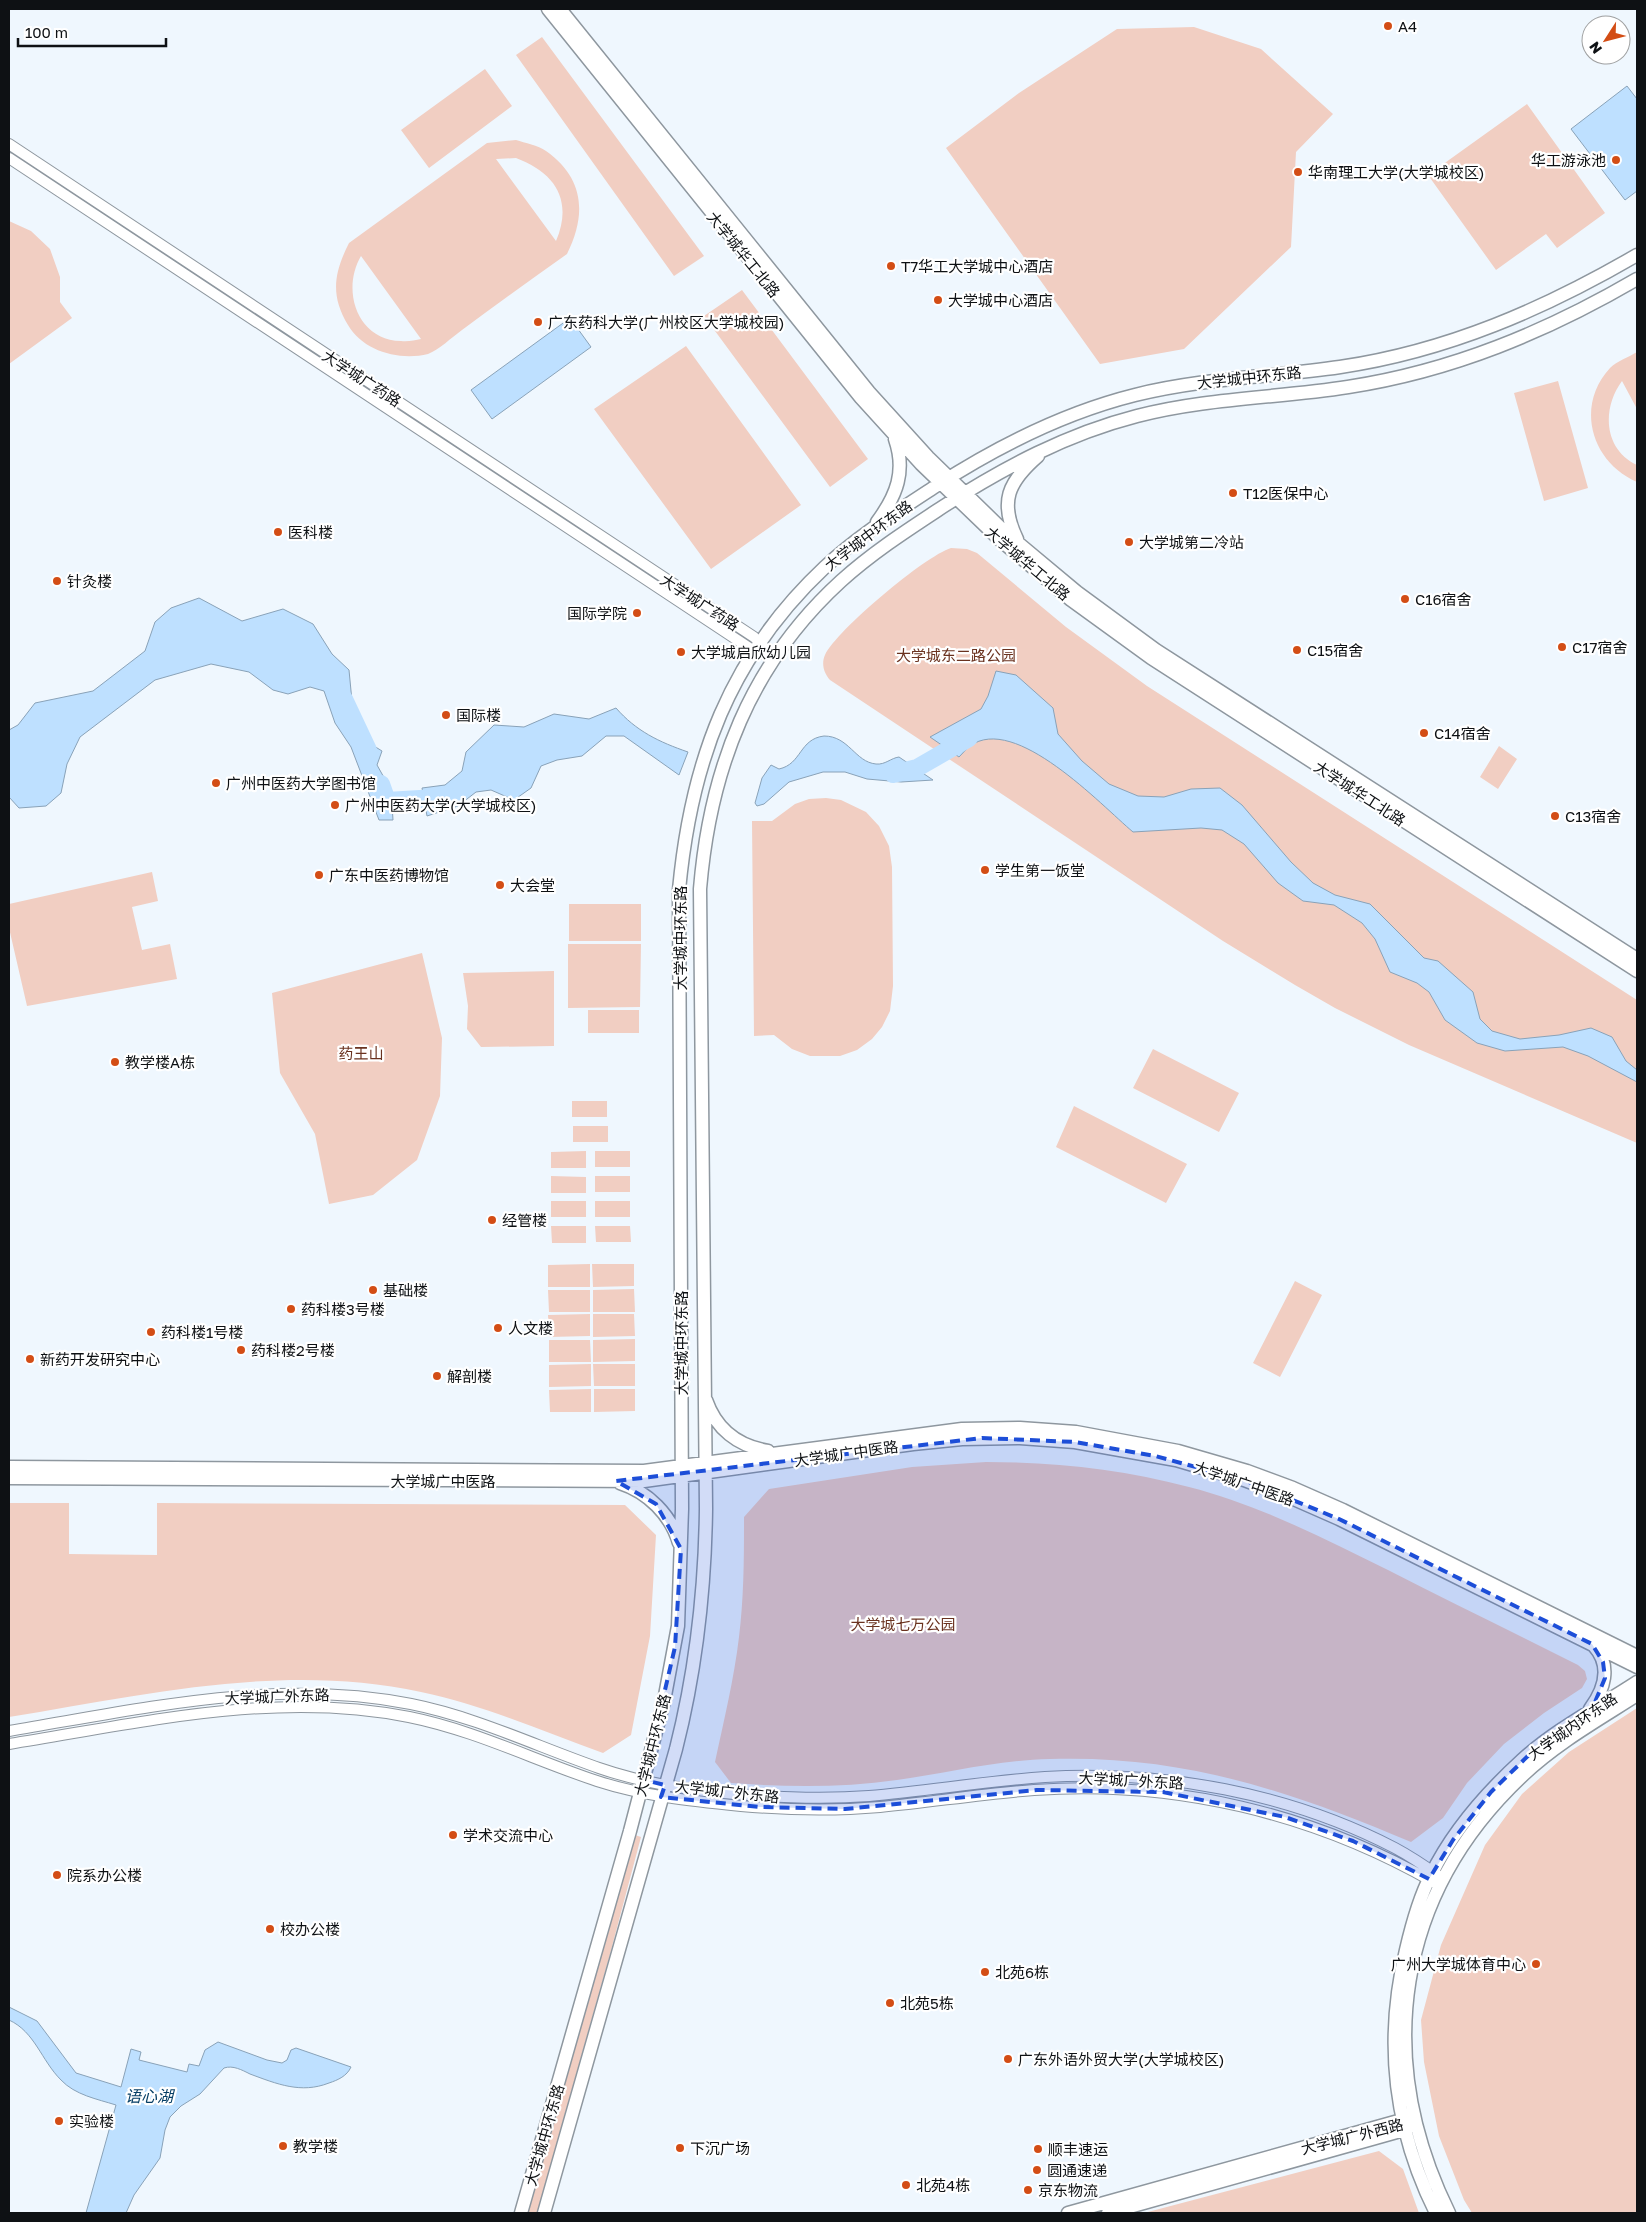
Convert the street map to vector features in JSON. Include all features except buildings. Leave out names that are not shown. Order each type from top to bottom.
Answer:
[{"type":"main road","name":"大学城华工北路","points":[[548,9],[826,355],[893,434],[1057,588],[1146,655],[1637,971]]},
{"type":"main road","name":"大学城华工北路","points":[[560,9],[859,380],[945,481]]},
{"type":"main road","name":"大学城中环东路","points":[[521,2213],[642,1786],[664,1701],[675,1647],[680,1597],[682,1472],[680,875],[689,813],[701,762],[721,711],[757,646],[790,604],[825,567],[873,528],[945,481],[1027,434],[1069,416],[1132,396],[1214,380],[1360,364],[1399,356],[1469,336],[1553,302],[1637,255]]},
{"type":"main road","name":"大学城中环东路","points":[[544,2213],[687,1706],[700,1630],[706,1550],[700,898],[709,817],[728,749],[745,709],[775,658],[805,619],[846,577],[877,551],[960,496],[1047,448],[1105,426],[1168,409],[1217,401],[1350,387],[1446,365],[1504,346],[1554,324],[1637,279]]},
{"type":"main road","points":[[873,528],[888,506],[899,482],[900,461],[893,434]]},
{"type":"main road","points":[[1019,543],[1008,519],[1008,496],[1018,477],[1047,448]]},
{"type":"main road","name":"大学城华工北路","points":[[960,496],[1084,597],[1184,668],[1637,959]]},
{"type":"main road","points":[[704,1391],[712,1414],[728,1434],[752,1448],[778,1452]]},
{"type":"main road","name":"大学城广中医路","points":[[9,1478],[616,1481],[705,1468],[778,1452],[888,1437],[982,1428],[1076,1432],[1178,1451],[1247,1471],[1312,1496],[1637,1656]]},
{"type":"main road","name":"大学城广中医路","points":[[705,1468],[982,1438],[1075,1442],[1155,1456],[1244,1480],[1309,1505],[1637,1667]]},
{"type":"main road","name":"大学城广中医路","points":[[9,1467],[682,1472]]},
{"type":"main road","points":[[616,1481],[641,1493],[656,1504],[668,1520],[681,1549]]},
{"type":"main road","points":[[1583,1716],[1595,1702],[1605,1678],[1603,1662],[1592,1644]]},
{"type":"main road","name":"大学城内环东路","points":[[1436,2213],[1418,2174],[1407,2124],[1405,2066],[1406,2010],[1418,1943],[1435,1878],[1462,1826],[1499,1782],[1537,1748],[1637,1682]]},
{"type":"main road","name":"大学城内环东路","points":[[1435,1878],[1482,1820],[1527,1771],[1557,1747],[1637,1695]]},
{"type":"main road","name":"大学城内环东路","points":[[1407,2124],[1449,2213]]},
{"type":"main road","name":"大学城广外西路","points":[[1068,2213],[1407,2124]]},
{"type":"main road","name":"大学城广外西路","points":[[1108,2213],[1407,2124]]},
{"type":"street","name":"大学城广药路","points":[[9,144],[775,658]]},
{"type":"street","name":"大学城广药路","points":[[9,158],[757,646]]},
{"type":"street","name":"大学城广外东路","points":[[9,1730],[212,1699],[270,1693],[328,1693],[385,1699],[435,1710],[491,1727],[642,1786]]},
{"type":"street","name":"大学城广外东路","points":[[9,1744],[214,1712],[271,1706],[327,1706],[401,1715],[458,1729],[598,1781],[642,1786],[760,1807],[835,1809],[881,1807],[1036,1790],[1104,1788],[1163,1792],[1242,1806],[1285,1817],[1353,1841],[1435,1878]]},
{"type":"highlighted area","points":[[982,1438],[1075,1442],[1155,1456],[1244,1480],[1339,1519],[1592,1644],[1603,1662],[1605,1678],[1595,1702],[1583,1717],[1532,1752],[1491,1792],[1453,1840],[1429,1879],[1353,1841],[1285,1817],[1163,1792],[1037,1790],[845,1809],[760,1807],[661,1797],[665,1785],[644,1780],[675,1647],[681,1549],[656,1504],[616,1481]]},
{"type":"green space","points":[[1194,27],[1261,49],[1333,114],[1296,152],[1291,247],[1184,349],[1100,364],[946,148],[1019,93],[1117,29]]},
{"type":"green space","points":[[542,37],[704,256],[674,276],[516,55]]},
{"type":"green space","points":[[485,69],[512,106],[429,168],[401,130]]},
{"type":"green space","points":[[1527,104],[1605,213],[1557,248],[1546,234],[1496,270],[1428,175]]},
{"type":"green space","points":[[516,140],[535,146],[546,151],[568,173],[575,185],[579,211],[578,225],[567,254],[428,354],[417,356],[394,355],[372,347],[355,334],[348,325],[338,304],[336,294],[337,274],[349,243],[487,143]],"holes":[[[516,158],[542,172],[551,180],[557,190],[563,213],[556,241],[496,159]],[[361,256],[421,339],[404,341],[386,338],[373,332],[364,323],[357,311],[353,298],[355,269]]]},
{"type":"green space","points":[[9,221],[31,231],[50,249],[60,277],[60,302],[72,318],[9,364]]},
{"type":"green space","points":[[742,290],[868,459],[830,487],[704,316]]},
{"type":"green space","points":[[686,346],[801,505],[711,569],[594,409]]},
{"type":"green space","points":[[1637,352],[1637,409],[1622,381],[1611,403],[1609,427],[1612,439],[1618,449],[1626,458],[1637,465],[1637,482],[1621,473],[1608,461],[1599,447],[1593,432],[1591,415],[1593,399],[1599,383],[1610,368]]},
{"type":"green space","points":[[1558,381],[1588,488],[1544,501],[1514,393]]},
{"type":"green space","name":"大学城东二路公园","points":[[951,548],[967,549],[977,553],[1066,627],[1147,686],[1637,1000],[1637,1143],[1409,1045],[1335,1008],[1223,941],[830,680],[824,668],[824,658],[846,629],[863,612],[903,579]]},
{"type":"green space","points":[[1499,746],[1517,759],[1498,789],[1480,777]]},
{"type":"green space","points":[[826,798],[841,800],[866,812],[879,826],[889,846],[892,867],[893,986],[890,1011],[882,1027],[872,1039],[857,1050],[840,1056],[810,1056],[792,1049],[774,1035],[754,1036],[752,821],[772,821],[795,804],[809,799]]},
{"type":"green space","points":[[152,872],[158,901],[132,907],[142,950],[170,944],[177,979],[27,1006],[9,928],[9,904]]},
{"type":"green space","points":[[569,904],[641,904],[641,941],[569,941]]},
{"type":"green space","points":[[568,944],[641,944],[640,1007],[568,1008]]},
{"type":"green space","name":"药王山","points":[[422,953],[442,1038],[440,1096],[417,1160],[373,1195],[329,1204],[315,1134],[280,1073],[272,993]]},
{"type":"green space","points":[[554,971],[554,1046],[481,1047],[467,1029],[468,1006],[463,973]]},
{"type":"green space","points":[[588,1010],[639,1010],[639,1033],[588,1033]]},
{"type":"green space","points":[[1153,1049],[1239,1093],[1219,1132],[1133,1088]]},
{"type":"green space","points":[[572,1101],[607,1101],[607,1117],[572,1117]]},
{"type":"green space","points":[[1074,1106],[1187,1164],[1166,1203],[1056,1147]]},
{"type":"green space","points":[[573,1126],[608,1126],[608,1142],[573,1142]]},
{"type":"green space","points":[[586,1151],[586,1168],[551,1168],[551,1152]]},
{"type":"green space","points":[[595,1151],[630,1151],[630,1167],[595,1167]]},
{"type":"green space","points":[[551,1176],[586,1177],[586,1193],[551,1193]]},
{"type":"green space","points":[[595,1176],[630,1176],[630,1192],[595,1192]]},
{"type":"green space","points":[[551,1201],[586,1201],[586,1217],[551,1217]]},
{"type":"green space","points":[[595,1201],[630,1201],[630,1217],[595,1217]]},
{"type":"green space","points":[[551,1226],[586,1226],[586,1243],[552,1243]]},
{"type":"green space","points":[[595,1226],[630,1226],[631,1242],[596,1242]]},
{"type":"green space","points":[[590,1264],[590,1287],[548,1287],[548,1265]]},
{"type":"green space","points":[[592,1264],[634,1264],[634,1286],[593,1287]]},
{"type":"green space","points":[[1295,1281],[1322,1295],[1280,1377],[1253,1363]]},
{"type":"green space","points":[[634,1289],[635,1312],[593,1312],[593,1290]]},
{"type":"green space","points":[[548,1290],[590,1290],[590,1312],[549,1312]]},
{"type":"green space","points":[[590,1314],[590,1336],[549,1337],[548,1315]]},
{"type":"green space","points":[[593,1314],[634,1314],[635,1336],[593,1337]]},
{"type":"green space","points":[[635,1339],[635,1361],[593,1362],[593,1340]]},
{"type":"green space","points":[[549,1340],[590,1340],[591,1362],[549,1362]]},
{"type":"green space","points":[[591,1364],[591,1386],[549,1387],[549,1365]]},
{"type":"green space","points":[[593,1364],[635,1364],[635,1386],[594,1386]]},
{"type":"green space","points":[[591,1389],[591,1412],[550,1412],[549,1390]]},
{"type":"green space","points":[[594,1389],[635,1389],[635,1411],[594,1412]]},
{"type":"green space","name":"大学城七万公园","points":[[986,1462],[1037,1463],[1114,1471],[1189,1487],[1240,1503],[1290,1523],[1339,1546],[1578,1665],[1585,1671],[1587,1679],[1582,1688],[1544,1713],[1504,1744],[1467,1783],[1443,1818],[1411,1842],[1279,1792],[1191,1770],[1146,1763],[1099,1759],[1050,1759],[992,1764],[876,1783],[793,1786],[731,1783],[715,1762],[732,1684],[741,1622],[744,1517],[769,1489],[912,1467]]},
{"type":"green space","points":[[9,1503],[69,1503],[69,1554],[157,1555],[157,1503],[625,1505],[656,1535],[650,1636],[631,1735],[603,1753],[513,1719],[444,1697],[369,1684],[318,1680],[214,1685],[9,1717]]},
{"type":"green space","name":"广州大学城体育中心","points":[[1637,1708],[1637,2213],[1472,2213],[1464,2200],[1439,2136],[1424,2062],[1421,2020],[1441,1945],[1485,1845],[1522,1794],[1569,1752]]},
{"type":"green space","points":[[635,1835],[641,1837],[537,2213],[527,2213]]},
{"type":"green space","points":[[1379,2151],[1403,2169],[1419,2213],[1144,2213]]},
{"type":"water","name":"华工游泳池","points":[[1627,86],[1637,99],[1637,191],[1625,200],[1571,129]]},
{"type":"water","points":[[570,318],[591,347],[492,419],[471,390]]},
{"type":"water","points":[[199,598],[242,621],[283,609],[313,624],[332,654],[349,670],[354,722],[366,741],[382,751],[377,765],[391,790],[393,820],[379,820],[351,747],[335,723],[324,691],[310,687],[288,694],[273,690],[249,672],[211,664],[155,680],[80,737],[67,764],[61,793],[46,806],[19,808],[9,797],[9,730],[18,725],[35,703],[93,691],[145,651],[155,622],[171,608]]},
{"type":"water","points":[[996,671],[1016,675],[1053,708],[1058,734],[1082,761],[1109,784],[1138,796],[1164,797],[1191,789],[1220,788],[1242,805],[1291,862],[1313,883],[1335,895],[1370,904],[1424,958],[1438,961],[1473,992],[1480,1019],[1492,1031],[1520,1039],[1559,1035],[1591,1028],[1612,1037],[1626,1061],[1637,1070],[1637,1082],[1588,1056],[1563,1047],[1505,1051],[1477,1043],[1445,1020],[1429,992],[1417,983],[1390,972],[1375,939],[1362,923],[1334,905],[1303,901],[1278,883],[1244,844],[1222,830],[1201,828],[1133,832],[1079,784],[1056,766],[1033,752],[1010,742],[989,739],[970,746],[959,757],[930,737],[981,709],[988,696]]},
{"type":"water","points":[[616,708],[649,735],[688,752],[679,775],[624,736],[606,736],[582,756],[557,760],[541,766],[531,788],[514,800],[491,790],[476,792],[458,806],[427,816],[422,788],[445,785],[462,771],[466,752],[494,725],[524,727],[554,714],[589,719]]},
{"type":"water","points":[[824,736],[840,740],[863,759],[876,764],[899,757],[933,780],[901,782],[867,779],[845,772],[823,772],[789,782],[764,804],[757,806],[755,803],[762,778],[771,765],[779,769],[787,766],[805,746],[816,738]]},
{"type":"water","name":"语心湖","points":[[9,2007],[37,2021],[76,2073],[121,2087],[131,2049],[141,2052],[139,2060],[187,2072],[189,2064],[199,2066],[205,2050],[218,2042],[267,2060],[282,2063],[287,2060],[291,2050],[296,2048],[351,2067],[339,2079],[309,2088],[279,2084],[237,2068],[224,2068],[200,2094],[181,2106],[170,2117],[165,2130],[160,2158],[134,2195],[126,2213],[86,2213],[116,2105],[87,2096],[61,2080],[32,2039],[18,2025],[9,2020]]},
{"type":"waterway","points":[[344,699],[368,750]]},
{"type":"waterway","points":[[893,774],[917,768],[969,738]]},
{"type":"waterway","points":[[381,784],[387,801],[436,798],[447,795]]},
{"type":"place","name":"A4","points":[[1388,26]]},
{"type":"place","name":"华工游泳池","points":[[1616,160]]},
{"type":"place","name":"华南理工大学(大学城校区)","points":[[1298,172]]},
{"type":"place","name":"T7华工大学城中心酒店","points":[[891,266]]},
{"type":"place","name":"大学城中心酒店","points":[[938,300]]},
{"type":"place","name":"广东药科大学(广州校区大学城校园)","points":[[538,322]]},
{"type":"place","name":"T12医保中心","points":[[1233,493]]},
{"type":"place","name":"医科楼","points":[[278,532]]},
{"type":"place","name":"大学城第二冷站","points":[[1129,542]]},
{"type":"place","name":"针灸楼","points":[[57,581]]},
{"type":"place","name":"C16宿舍","points":[[1405,599]]},
{"type":"place","name":"国际学院","points":[[637,613]]},
{"type":"place","name":"C17宿舍","points":[[1562,647]]},
{"type":"place","name":"C15宿舍","points":[[1297,650]]},
{"type":"place","name":"大学城启欣幼儿园","points":[[681,652]]},
{"type":"place","name":"国际楼","points":[[446,715]]},
{"type":"place","name":"C14宿舍","points":[[1424,733]]},
{"type":"place","name":"广州中医药大学图书馆","points":[[216,783]]},
{"type":"place","name":"广州中医药大学(大学城校区)","points":[[335,805]]},
{"type":"place","name":"C13宿舍","points":[[1555,816]]},
{"type":"place","name":"学生第一饭堂","points":[[985,870]]},
{"type":"place","name":"广东中医药博物馆","points":[[319,875]]},
{"type":"place","name":"大会堂","points":[[500,885]]},
{"type":"place","name":"教学楼A栋","points":[[115,1062]]},
{"type":"place","name":"经管楼","points":[[492,1220]]},
{"type":"place","name":"基础楼","points":[[373,1290]]},
{"type":"place","name":"药科楼3号楼","points":[[291,1309]]},
{"type":"place","name":"人文楼","points":[[498,1328]]},
{"type":"place","name":"药科楼1号楼","points":[[151,1332]]},
{"type":"place","name":"药科楼2号楼","points":[[241,1350]]},
{"type":"place","name":"新药开发研究中心","points":[[30,1359]]},
{"type":"place","name":"解剖楼","points":[[437,1376]]},
{"type":"place","name":"学术交流中心","points":[[453,1835]]},
{"type":"place","name":"院系办公楼","points":[[57,1875]]},
{"type":"place","name":"校办公楼","points":[[270,1929]]},
{"type":"place","name":"广州大学城体育中心","points":[[1536,1964]]},
{"type":"place","name":"北苑6栋","points":[[985,1972]]},
{"type":"place","name":"北苑5栋","points":[[890,2003]]},
{"type":"place","name":"广东外语外贸大学(大学城校区)","points":[[1008,2059]]},
{"type":"place","name":"实验楼","points":[[59,2121]]},
{"type":"place","name":"教学楼","points":[[283,2146]]},
{"type":"place","name":"下沉广场","points":[[680,2148]]},
{"type":"place","name":"顺丰速运","points":[[1038,2149]]},
{"type":"place","name":"圆通速递","points":[[1037,2170]]},
{"type":"place","name":"北苑4栋","points":[[906,2185]]},
{"type":"place","name":"京东物流","points":[[1028,2190]]}]
